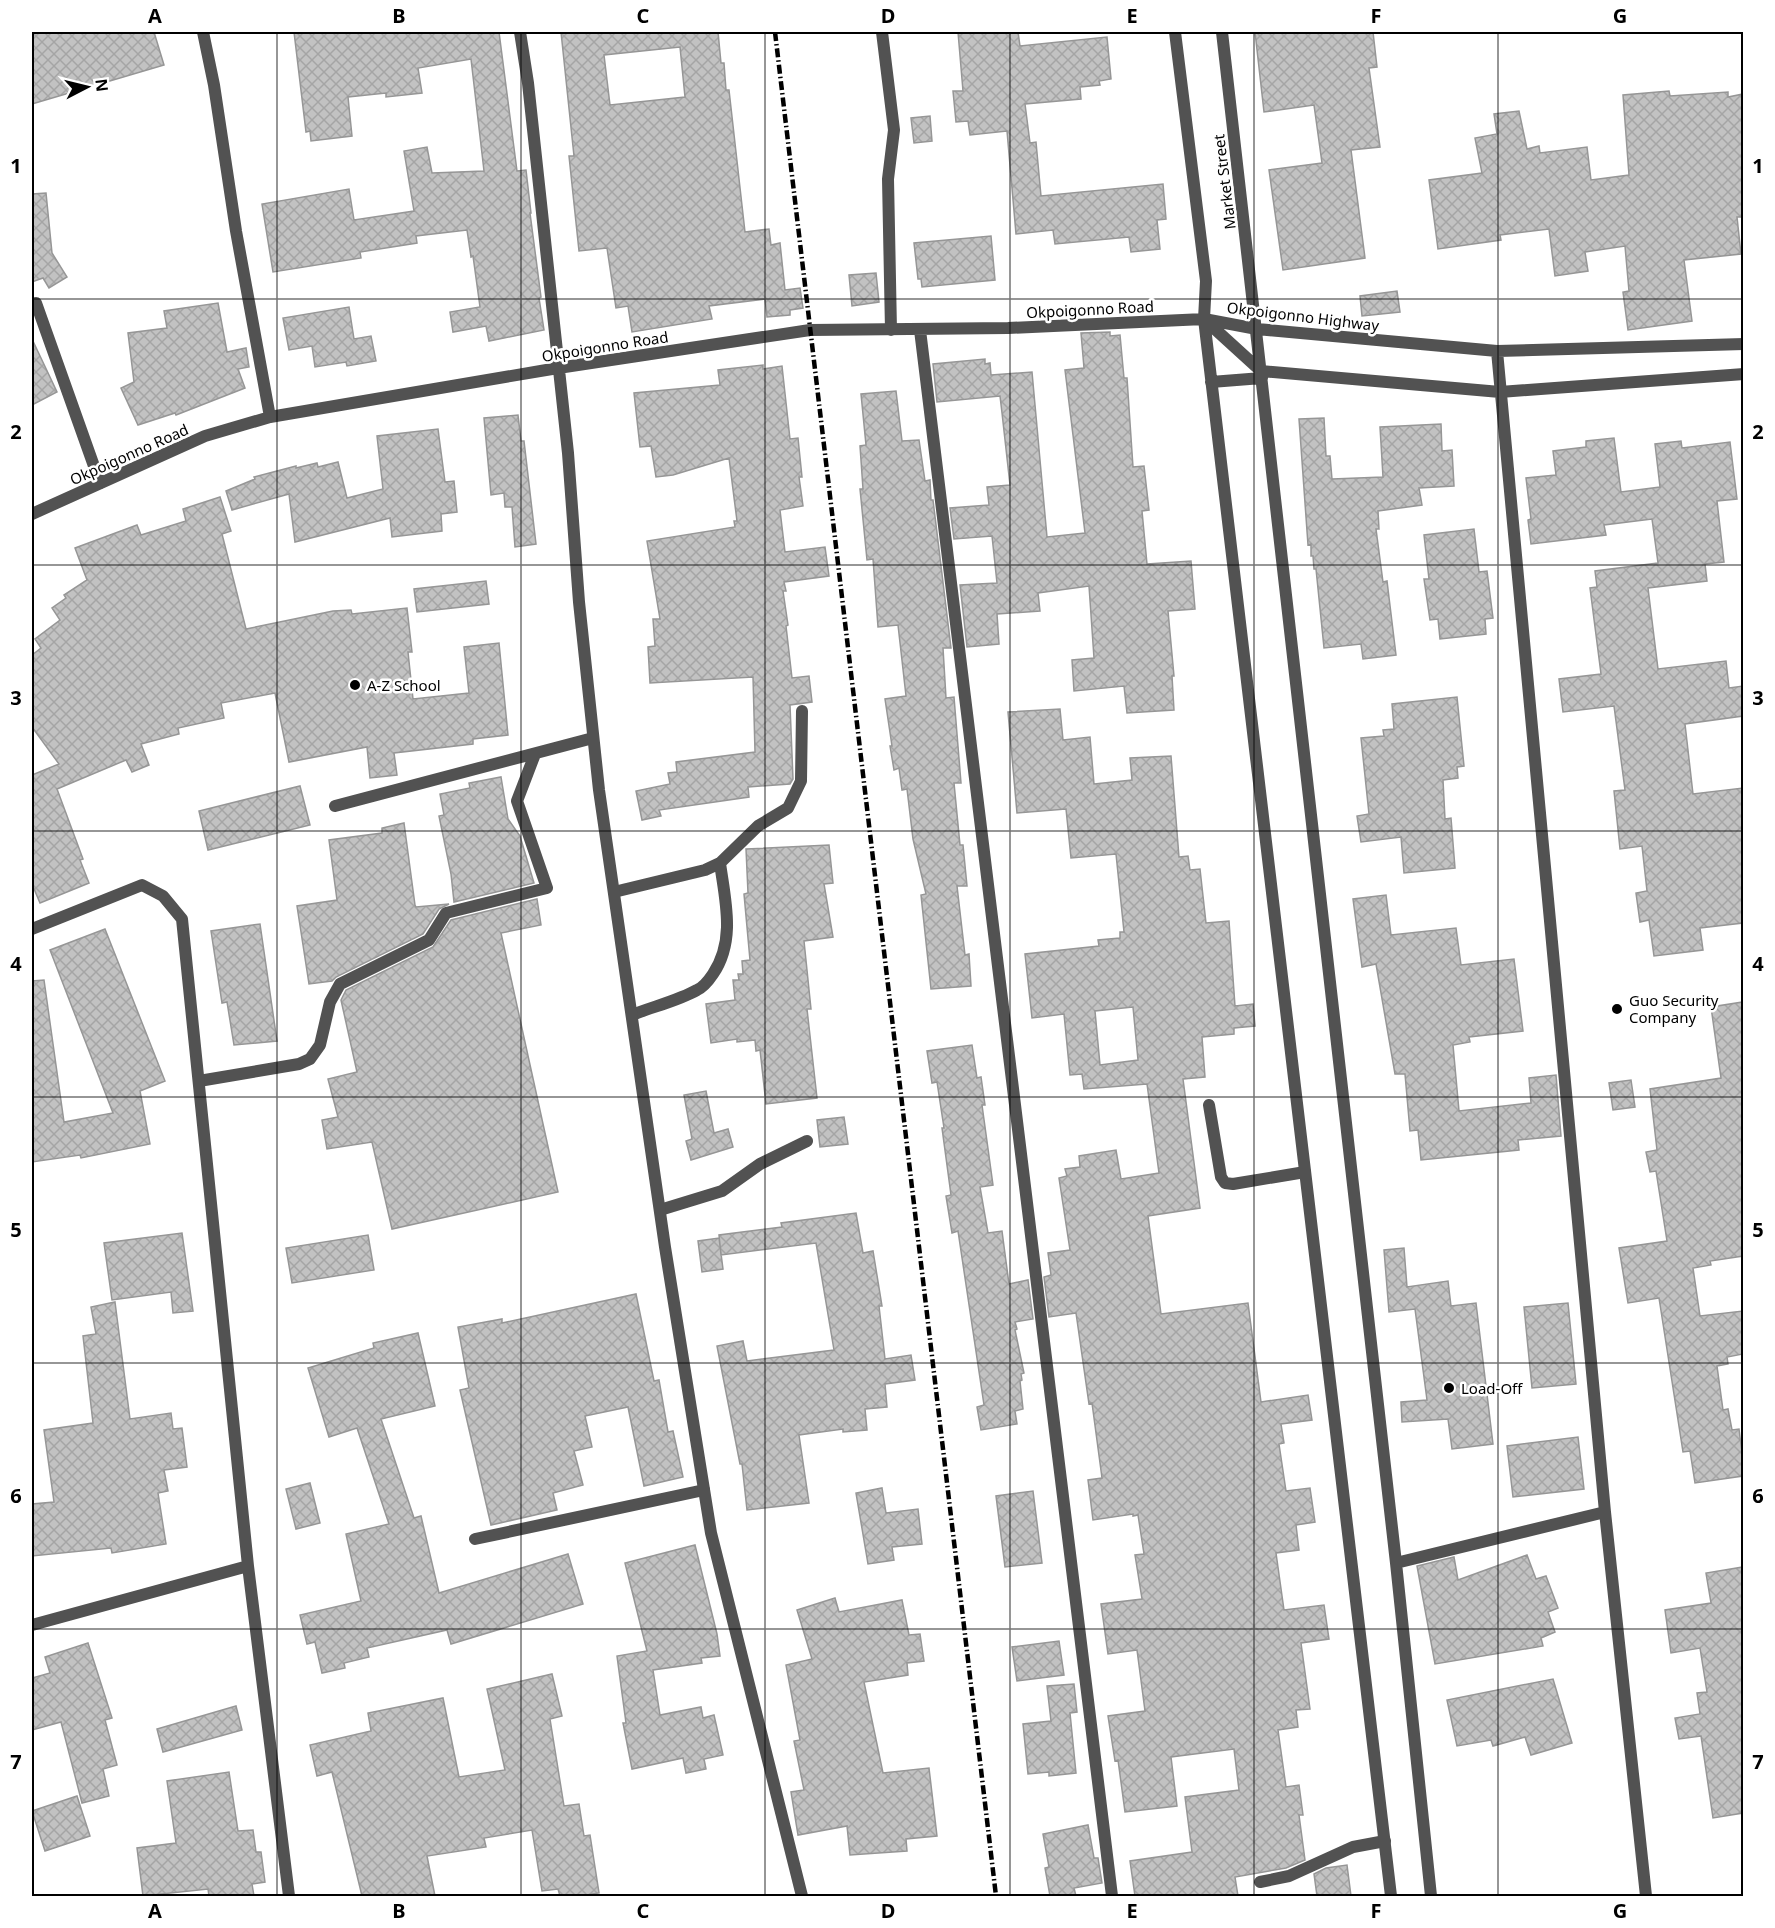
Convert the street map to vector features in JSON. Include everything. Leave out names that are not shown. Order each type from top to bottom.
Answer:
[{"type":"street","points":[[203,32],[270,417]]},
{"type":"street","points":[[520,32],[529,95],[558,368],[593,738],[660,1210],[714,1545],[802,1896]]},
{"type":"street","points":[[882,32],[894,130],[888,178],[891,330]]},
{"type":"street","name":"Market Street","points":[[1175,32],[1206,281],[1204,319],[1211,382],[1391,1896]]},
{"type":"street","name":"Market Street","points":[[1222,32],[1396,1563],[1431,1896]]},
{"type":"street","points":[[36,303],[100,483]]},
{"type":"street","name":"Okpoigonno Road","points":[[32,514],[205,436],[270,417],[558,368],[810,330],[920,330],[1204,319]]},
{"type":"street","name":"Okpoigonno Highway","points":[[1204,319],[1257,329],[1497,351],[1743,344]]},
{"type":"street","name":"Okpoigonno Highway","points":[[1204,319],[1262,374]]},
{"type":"street","points":[[920,330],[1112,1896]]},
{"type":"street","points":[[1497,351],[1605,1512],[1646,1896]]},
{"type":"street","points":[[1211,382],[1262,374],[1500,392],[1743,374]]},
{"type":"street","points":[[614,892],[705,870],[720,862],[758,826],[788,808],[801,781],[802,711]]},
{"type":"street","points":[[335,806],[593,738]]},
{"type":"street","points":[[199,1081],[299,1065],[310,1059],[320,1045],[330,1002],[340,984],[429,940],[446,913],[547,888],[517,801],[534,754]]},
{"type":"street","points":[[633,1015],[698,990],[718,967],[725,952],[728,925],[720,862]]},
{"type":"street","points":[[32,929],[142,885],[163,896],[182,919],[248,1566],[289,1896]]},
{"type":"street","points":[[1209,1105],[1221,1177],[1225,1183],[1233,1185],[1305,1172]]},
{"type":"street","points":[[660,1210],[722,1191],[760,1164],[807,1141]]},
{"type":"street","points":[[475,1539],[704,1490]]},
{"type":"street","points":[[1396,1563],[1605,1512]]},
{"type":"street","points":[[32,1625],[248,1566]]},
{"type":"street","points":[[1260,1882],[1289,1876],[1353,1847],[1385,1841]]},
{"type":"building","points":[[32,32],[154,32],[164,65],[32,104]]},
{"type":"building","points":[[294,32],[499,32],[517,171],[526,170],[544,330],[489,341],[486,326],[453,332],[450,312],[480,307],[467,230],[416,236],[417,243],[360,252],[361,258],[273,272],[262,204],[349,189],[354,220],[414,211],[404,151],[427,147],[432,173],[484,171],[471,59],[418,68],[422,93],[386,97],[386,93],[348,97],[352,136],[311,141],[310,131],[306,132]]},
{"type":"building","points":[[561,32],[718,32],[726,90],[729,90],[745,232],[769,229],[771,245],[780,243],[785,290],[800,288],[803,308],[790,310],[790,315],[767,317],[765,299],[709,306],[712,319],[632,332],[628,306],[616,308],[607,248],[579,251],[569,156],[574,156]],"holes":[[[680,47],[685,97],[610,105],[604,55]]]},
{"type":"building","points":[[958,32],[1018,32],[1020,46],[1107,37],[1111,79],[1099,81],[1100,85],[1080,87],[1081,99],[1025,104],[1030,143],[1036,142],[1041,196],[1163,184],[1166,219],[1157,220],[1160,249],[1131,252],[1129,237],[1055,244],[1053,230],[1016,234],[1007,131],[970,135],[968,121],[956,122],[953,91],[963,91]]},
{"type":"building","points":[[1255,32],[1373,32],[1377,67],[1369,68],[1380,147],[1351,150],[1365,258],[1283,270],[1269,170],[1322,163],[1314,105],[1264,112]]},
{"type":"building","points":[[1669,91],[1670,96],[1728,92],[1728,97],[1743,94],[1743,217],[1737,217],[1741,254],[1684,260],[1692,321],[1628,330],[1623,292],[1629,291],[1625,246],[1585,252],[1588,271],[1555,276],[1549,229],[1500,235],[1501,240],[1438,249],[1429,180],[1482,173],[1475,138],[1497,134],[1494,114],[1519,111],[1527,149],[1539,146],[1540,153],[1587,147],[1591,180],[1629,175],[1623,95]]},
{"type":"building","points":[[930,116],[932,141],[914,143],[911,118]]},
{"type":"building","points":[[46,193],[52,253],[67,277],[49,288],[43,278],[32,282],[32,194]]},
{"type":"building","points":[[991,236],[995,280],[922,287],[921,279],[918,279],[914,243]]},
{"type":"building","points":[[876,273],[879,302],[852,306],[849,275]]},
{"type":"building","points":[[1397,291],[1400,312],[1362,316],[1360,296]]},
{"type":"building","points":[[218,303],[227,352],[246,348],[249,367],[238,369],[245,388],[176,415],[175,413],[138,425],[121,388],[134,382],[128,333],[167,328],[164,311]]},
{"type":"building","points":[[349,307],[354,339],[371,336],[376,361],[347,366],[346,362],[315,367],[312,346],[289,350],[283,318]]},
{"type":"building","points":[[1110,332],[1110,336],[1120,335],[1124,378],[1127,378],[1133,467],[1144,466],[1149,510],[1142,511],[1147,564],[1191,561],[1195,609],[1168,611],[1174,676],[1172,676],[1174,710],[1127,713],[1124,686],[1074,691],[1072,660],[1094,658],[1089,586],[1038,593],[1040,611],[997,614],[999,644],[967,647],[960,585],[997,583],[992,536],[954,539],[950,508],[989,505],[987,487],[1010,485],[1000,396],[937,402],[933,364],[985,359],[985,364],[990,363],[991,375],[1032,372],[1047,537],[1085,533],[1065,370],[1084,368],[1081,333]]},
{"type":"building","points":[[32,339],[57,392],[32,405]]},
{"type":"building","points":[[763,365],[763,369],[782,366],[790,439],[798,438],[802,477],[799,477],[803,506],[780,510],[785,552],[825,547],[829,576],[784,582],[792,678],[809,676],[812,702],[790,705],[793,779],[790,784],[748,787],[749,797],[659,810],[661,816],[642,820],[636,791],[670,784],[668,773],[677,772],[676,762],[755,752],[753,677],[650,683],[648,647],[655,646],[653,619],[660,619],[647,541],[735,527],[734,521],[737,521],[729,458],[673,475],[656,477],[651,446],[640,447],[634,393],[720,385],[718,370]]},
{"type":"building","points":[[896,391],[902,441],[919,440],[925,481],[930,480],[931,500],[933,500],[951,648],[943,648],[946,698],[954,697],[961,783],[954,783],[960,845],[963,845],[967,886],[957,886],[965,955],[969,954],[971,986],[931,989],[921,895],[926,894],[913,839],[907,789],[902,790],[899,768],[894,770],[890,746],[892,746],[885,699],[906,696],[898,625],[878,627],[873,559],[867,560],[860,489],[863,489],[860,446],[866,445],[861,394]]},
{"type":"building","points":[[518,415],[521,441],[524,441],[536,544],[515,547],[512,507],[505,507],[504,493],[491,495],[484,418]]},
{"type":"building","points":[[1324,418],[1326,456],[1330,456],[1332,479],[1383,477],[1380,427],[1441,424],[1442,451],[1452,450],[1454,486],[1419,488],[1422,505],[1378,511],[1379,529],[1376,529],[1383,582],[1387,581],[1396,655],[1363,659],[1361,644],[1324,648],[1316,569],[1314,569],[1313,556],[1311,556],[1311,544],[1308,545],[1299,419]]},
{"type":"building","points":[[438,429],[445,482],[454,481],[457,512],[441,514],[442,531],[392,537],[390,518],[295,542],[289,494],[232,510],[226,491],[255,479],[254,477],[317,463],[318,467],[338,462],[347,498],[383,489],[377,436]]},
{"type":"building","points":[[1614,438],[1621,492],[1660,487],[1655,444],[1681,441],[1682,448],[1730,442],[1737,499],[1717,501],[1724,562],[1705,564],[1707,581],[1648,588],[1658,669],[1726,661],[1729,688],[1743,686],[1743,716],[1685,724],[1693,794],[1743,788],[1743,923],[1700,928],[1703,950],[1654,956],[1649,920],[1640,922],[1636,893],[1647,891],[1642,846],[1620,849],[1614,791],[1625,790],[1614,706],[1563,712],[1559,679],[1601,674],[1590,588],[1597,587],[1595,571],[1658,563],[1652,519],[1604,525],[1606,535],[1531,544],[1528,520],[1531,519],[1526,478],[1556,475],[1553,451],[1586,447],[1586,441]]},
{"type":"building","points":[[220,497],[231,531],[222,534],[246,629],[333,611],[351,610],[352,614],[407,608],[412,652],[408,652],[413,699],[469,693],[464,647],[499,643],[508,735],[473,739],[473,744],[394,753],[397,775],[370,778],[367,747],[289,762],[275,693],[221,703],[224,718],[178,728],[179,734],[141,744],[149,765],[132,772],[126,760],[57,789],[83,859],[80,860],[89,883],[40,903],[32,884],[32,775],[59,764],[32,727],[32,655],[41,648],[35,639],[60,620],[52,608],[66,598],[64,595],[87,580],[75,548],[137,525],[141,535],[186,521],[183,509]]},
{"type":"building","points":[[1474,529],[1479,572],[1487,571],[1493,618],[1485,619],[1486,634],[1440,639],[1438,619],[1430,620],[1424,579],[1429,579],[1424,535]]},
{"type":"building","points":[[486,581],[489,604],[417,612],[414,589]]},
{"type":"building","points":[[1457,697],[1464,766],[1457,767],[1458,778],[1443,780],[1445,819],[1451,818],[1455,868],[1404,873],[1401,837],[1361,842],[1357,816],[1369,814],[1361,738],[1384,736],[1383,730],[1394,729],[1392,704]]},
{"type":"building","points":[[1060,709],[1063,740],[1090,737],[1094,784],[1132,780],[1130,758],[1171,756],[1179,857],[1188,856],[1190,870],[1200,869],[1206,923],[1229,921],[1235,1006],[1253,1004],[1255,1026],[1234,1028],[1234,1034],[1202,1037],[1205,1077],[1183,1079],[1200,1208],[1148,1216],[1161,1314],[1248,1303],[1261,1402],[1308,1395],[1312,1420],[1281,1424],[1284,1443],[1279,1444],[1286,1491],[1310,1488],[1315,1522],[1296,1525],[1299,1550],[1276,1553],[1284,1610],[1324,1605],[1329,1639],[1301,1643],[1310,1709],[1296,1710],[1298,1727],[1278,1730],[1286,1787],[1299,1785],[1303,1815],[1299,1815],[1305,1860],[1286,1868],[1235,1877],[1238,1896],[1135,1896],[1130,1861],[1192,1852],[1185,1797],[1239,1790],[1234,1749],[1171,1757],[1177,1806],[1125,1812],[1118,1760],[1115,1761],[1108,1716],[1145,1711],[1137,1650],[1108,1654],[1101,1604],[1142,1599],[1135,1555],[1144,1554],[1138,1515],[1093,1520],[1088,1480],[1102,1478],[1076,1313],[1049,1317],[1044,1277],[1051,1275],[1048,1253],[1070,1250],[1059,1178],[1067,1176],[1065,1169],[1080,1167],[1079,1156],[1116,1150],[1121,1179],[1159,1173],[1147,1084],[1084,1089],[1082,1074],[1070,1075],[1064,1014],[1032,1018],[1025,954],[1099,946],[1098,940],[1120,938],[1120,932],[1124,932],[1116,854],[1071,858],[1066,809],[1017,813],[1008,712]],"holes":[[[1133,1007],[1138,1060],[1100,1065],[1095,1011]]]},
{"type":"building","points":[[501,777],[508,819],[520,836],[534,883],[454,902],[451,874],[439,816],[444,815],[440,794],[470,788],[469,783]]},
{"type":"building","points":[[300,786],[310,825],[208,850],[199,811]]},
{"type":"building","points":[[404,823],[416,907],[449,904],[439,909],[423,934],[332,981],[309,984],[297,906],[337,900],[329,840],[382,833],[382,828]]},
{"type":"building","points":[[829,845],[833,883],[824,884],[833,937],[804,941],[811,1009],[807,1009],[817,1098],[766,1104],[760,1050],[756,1051],[755,1040],[737,1042],[737,1039],[711,1043],[706,1004],[735,1000],[733,980],[739,980],[738,974],[743,974],[742,961],[750,960],[744,894],[748,893],[746,849]]},
{"type":"building","points":[[1386,895],[1391,935],[1456,928],[1461,965],[1514,959],[1523,1031],[1469,1037],[1470,1042],[1453,1045],[1459,1111],[1531,1103],[1529,1078],[1556,1075],[1561,1136],[1518,1140],[1519,1150],[1421,1160],[1418,1130],[1410,1131],[1405,1074],[1395,1074],[1376,964],[1362,967],[1353,899]]},
{"type":"building","points":[[537,899],[541,925],[501,933],[558,1192],[392,1229],[372,1142],[327,1149],[322,1120],[338,1117],[328,1079],[357,1072],[341,1000],[346,990],[433,947],[451,920]]},
{"type":"building","points":[[260,924],[277,1041],[234,1045],[227,1002],[222,1003],[211,931]]},
{"type":"building","points":[[105,929],[165,1081],[140,1091],[150,1144],[81,1158],[80,1155],[32,1162],[32,981],[44,980],[64,1122],[113,1113],[50,950]]},
{"type":"building","points":[[1743,1002],[1743,1256],[1710,1261],[1711,1265],[1693,1268],[1700,1316],[1743,1311],[1743,1354],[1727,1357],[1728,1364],[1717,1366],[1723,1410],[1728,1409],[1732,1430],[1739,1429],[1743,1476],[1695,1483],[1690,1451],[1683,1452],[1659,1298],[1628,1303],[1619,1248],[1667,1241],[1656,1171],[1650,1172],[1646,1152],[1657,1150],[1650,1089],[1721,1078],[1711,1007]]},
{"type":"building","points":[[972,1045],[977,1078],[981,1077],[985,1105],[982,1105],[993,1185],[980,1187],[988,1233],[1002,1231],[1009,1284],[1028,1280],[1033,1319],[1015,1322],[1024,1373],[1021,1374],[1022,1380],[1020,1381],[1023,1409],[1015,1411],[1017,1424],[981,1430],[977,1407],[984,1405],[958,1231],[952,1233],[946,1196],[951,1195],[937,1082],[932,1083],[927,1051]]},
{"type":"building","points":[[1631,1080],[1635,1107],[1613,1110],[1609,1083]]},
{"type":"building","points":[[706,1091],[714,1133],[728,1129],[733,1147],[691,1160],[686,1141],[692,1139],[684,1095]]},
{"type":"building","points":[[844,1117],[848,1144],[820,1147],[817,1120]]},
{"type":"building","points":[[856,1213],[863,1253],[873,1251],[882,1306],[879,1306],[885,1359],[911,1355],[915,1380],[885,1384],[887,1407],[865,1409],[867,1430],[843,1432],[843,1429],[799,1435],[809,1503],[747,1510],[742,1464],[740,1464],[717,1346],[743,1341],[747,1361],[834,1350],[816,1243],[721,1255],[719,1235],[782,1227],[781,1223]]},
{"type":"building","points":[[182,1233],[193,1311],[173,1313],[171,1292],[112,1300],[104,1243]]},
{"type":"building","points":[[368,1235],[374,1270],[292,1283],[286,1248]]},
{"type":"building","points":[[719,1238],[723,1269],[702,1272],[698,1241]]},
{"type":"building","points":[[1404,1248],[1407,1287],[1448,1281],[1451,1306],[1476,1303],[1493,1444],[1452,1449],[1448,1419],[1402,1422],[1401,1402],[1427,1400],[1415,1309],[1389,1312],[1384,1250]]},
{"type":"building","points":[[636,1294],[654,1381],[659,1380],[668,1432],[673,1431],[683,1477],[644,1486],[628,1407],[585,1416],[592,1447],[574,1451],[583,1485],[553,1493],[557,1510],[491,1525],[460,1390],[469,1388],[458,1327],[502,1319],[502,1323]]},
{"type":"building","points":[[115,1302],[130,1419],[171,1413],[173,1429],[182,1428],[187,1467],[164,1470],[168,1491],[158,1493],[166,1544],[112,1553],[111,1548],[32,1556],[32,1504],[54,1502],[44,1430],[93,1423],[83,1336],[96,1334],[91,1307]]},
{"type":"building","points":[[1568,1303],[1576,1384],[1532,1388],[1524,1307]]},
{"type":"building","points":[[418,1333],[435,1406],[381,1419],[414,1518],[421,1516],[439,1593],[568,1554],[583,1604],[451,1644],[447,1630],[367,1648],[369,1657],[344,1663],[345,1668],[322,1673],[315,1642],[307,1644],[300,1615],[361,1601],[346,1534],[389,1524],[357,1428],[329,1437],[308,1368],[374,1348],[373,1343]]},
{"type":"building","points":[[1578,1437],[1584,1489],[1513,1497],[1507,1446]]},
{"type":"building","points":[[310,1483],[320,1523],[296,1529],[286,1489]]},
{"type":"building","points":[[882,1488],[886,1513],[918,1509],[922,1544],[892,1547],[894,1560],[868,1564],[856,1493]]},
{"type":"building","points":[[1033,1491],[1042,1563],[1005,1567],[996,1496]]},
{"type":"building","points":[[695,1545],[717,1634],[720,1656],[701,1658],[702,1663],[653,1670],[660,1715],[701,1707],[703,1718],[714,1715],[723,1755],[704,1759],[706,1769],[686,1773],[683,1758],[632,1769],[623,1723],[626,1723],[617,1656],[647,1651],[625,1563]]},
{"type":"building","points":[[1527,1555],[1536,1579],[1546,1576],[1558,1608],[1548,1612],[1555,1632],[1541,1638],[1543,1646],[1435,1664],[1417,1566],[1454,1557],[1458,1580]]},
{"type":"building","points":[[1743,1567],[1743,1813],[1713,1818],[1701,1736],[1679,1739],[1675,1718],[1700,1714],[1697,1693],[1707,1692],[1700,1648],[1671,1653],[1665,1610],[1711,1603],[1706,1573]]},
{"type":"building","points":[[835,1598],[839,1612],[902,1600],[909,1635],[920,1634],[924,1661],[907,1663],[908,1675],[864,1682],[883,1773],[929,1768],[937,1836],[906,1839],[907,1851],[850,1855],[847,1826],[798,1835],[791,1792],[804,1790],[794,1741],[800,1740],[786,1665],[812,1659],[797,1610]]},
{"type":"building","points":[[1059,1641],[1064,1675],[1017,1681],[1012,1647]]},
{"type":"building","points":[[88,1643],[112,1718],[105,1720],[117,1765],[103,1769],[109,1796],[82,1803],[61,1722],[32,1730],[32,1678],[50,1673],[45,1657]]},
{"type":"building","points":[[552,1674],[562,1716],[550,1719],[564,1806],[579,1804],[584,1836],[590,1835],[599,1893],[560,1896],[558,1889],[542,1891],[532,1830],[484,1838],[486,1847],[427,1856],[435,1896],[362,1896],[332,1772],[317,1776],[310,1745],[371,1731],[368,1713],[443,1698],[459,1777],[505,1770],[487,1689]]},
{"type":"building","points":[[1553,1679],[1572,1743],[1531,1755],[1525,1737],[1493,1746],[1491,1740],[1457,1746],[1447,1700]]},
{"type":"building","points":[[1074,1684],[1077,1712],[1070,1713],[1076,1773],[1049,1776],[1049,1772],[1028,1774],[1023,1724],[1051,1721],[1047,1686]]},
{"type":"building","points":[[236,1706],[242,1730],[163,1752],[157,1729]]},
{"type":"building","points":[[229,1772],[238,1831],[253,1830],[256,1852],[261,1852],[265,1882],[252,1884],[254,1896],[209,1896],[208,1889],[143,1896],[137,1848],[176,1843],[167,1781]]},
{"type":"building","points":[[77,1796],[90,1836],[45,1851],[32,1811]]},
{"type":"building","points":[[1088,1825],[1094,1858],[1098,1858],[1102,1883],[1074,1888],[1076,1896],[1050,1896],[1045,1868],[1049,1867],[1043,1834]]},
{"type":"building","points":[[1347,1865],[1351,1896],[1317,1896],[1314,1874],[1326,1868]]},
{"type":"railway","points":[[775,32],[996,1896]]},
{"type":"place","name":"A-Z School","points":[[355,685]]},
{"type":"place","name":"Guo Security Company","points":[[1617,1009]]},
{"type":"place","name":"Load-Off","points":[[1449,1388]]}]
